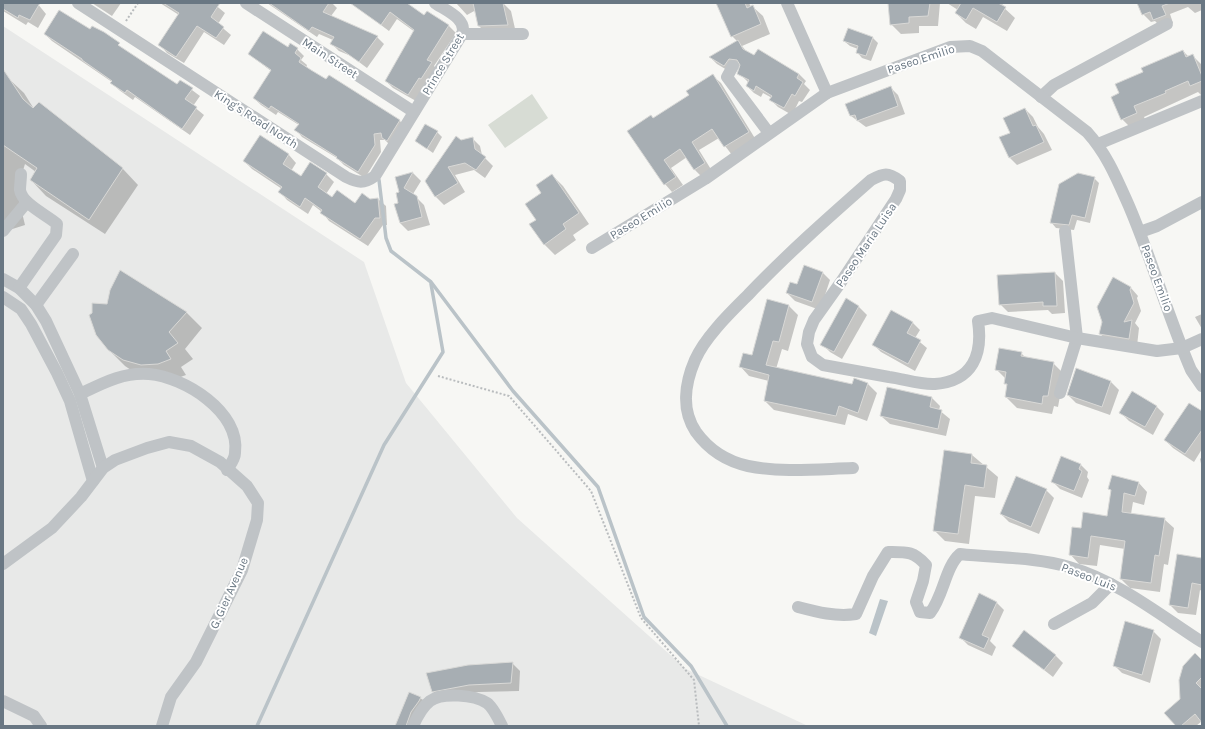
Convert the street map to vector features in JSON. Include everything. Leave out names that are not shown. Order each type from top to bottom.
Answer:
[{"type":"street","name":"King's Road North","points":[[78,3],[346,177],[359,183],[367,181],[375,176],[414,112]]},
{"type":"street","name":"Main Street","points":[[246,3],[414,112]]},
{"type":"street","name":"Prince Street","points":[[414,112],[464,30],[461,21],[435,3]]},
{"type":"street","points":[[787,3],[827,93]]},
{"type":"street","points":[[1041,97],[1054,85],[1167,24]]},
{"type":"street","points":[[462,34],[523,34]]},
{"type":"street","name":"Paseo Emilio","points":[[592,248],[705,179],[827,93],[950,47],[970,46],[982,51],[1087,132],[1098,144],[1116,176],[1140,232],[1191,370],[1202,386]]},
{"type":"street","points":[[733,66],[727,77],[769,134]]},
{"type":"street","points":[[1098,144],[1202,101]]},
{"type":"street","points":[[18,288],[56,235],[57,229],[57,224],[52,219],[23,198],[20,190],[21,174]]},
{"type":"street","name":"Paseo Maria Luisa","points":[[853,468],[774,469],[747,466],[719,456],[704,443],[691,424],[685,402],[687,384],[695,359],[725,318],[792,250],[872,180],[881,175],[891,175],[900,181],[900,190],[896,199],[842,282],[814,320],[809,332],[807,344],[812,357],[822,366],[934,384],[953,381],[965,374],[975,360],[980,343],[978,321],[992,318],[1077,338],[1157,351],[1182,348],[1202,339]]},
{"type":"street","points":[[3,231],[27,202]]},
{"type":"street","points":[[1140,232],[1157,226],[1202,202]]},
{"type":"street","points":[[1060,393],[1077,338],[1065,231]]},
{"type":"street","points":[[36,305],[73,254]]},
{"type":"street","points":[[3,279],[18,288],[36,305],[66,361],[80,394],[103,468]]},
{"type":"street","points":[[3,297],[21,309],[31,324],[57,373],[70,401],[93,481]]},
{"type":"street","points":[[80,394],[116,376],[148,374],[170,377],[184,384],[202,394],[218,409],[234,435],[235,455],[227,470]]},
{"type":"street","name":"G. Gier Avenue","points":[[3,564],[52,528],[81,497],[103,468],[115,460],[169,442],[191,446],[220,462],[227,470],[247,486],[258,503],[257,520],[242,570],[196,662],[171,697],[162,726]]},
{"type":"street","name":"Paseo Luis","points":[[798,607],[826,614],[847,616],[856,614],[878,565],[888,552],[902,552],[917,555],[926,565],[923,581],[916,602],[920,612],[930,613],[938,604],[953,560],[960,554],[1062,565],[1112,584],[1202,642]]},
{"type":"street","points":[[1054,624],[1092,603],[1112,584]]},
{"type":"street","points":[[413,726],[417,716],[431,700],[447,696],[470,696],[488,704],[502,726]]},
{"type":"street","points":[[3,702],[34,716],[41,726]]},
{"type":"path","points":[[120,31],[138,3]]},
{"type":"path","points":[[438,376],[509,396],[591,491],[641,618],[694,680],[699,726]]},
{"type":"shaded area","points":[[3,26],[364,262],[406,383],[517,518],[686,669],[808,726],[3,726]]},
{"type":"shaded area","points":[[532,94],[548,118],[505,148],[488,125]]},
{"type":"shaded area","points":[[880,599],[888,601],[876,636],[869,633]]},
{"type":"building","points":[[3,3],[40,3],[30,20],[19,15],[18,18],[3,9]]},
{"type":"building","points":[[163,3],[220,3],[211,17],[224,27],[216,38],[197,26],[176,57],[158,45],[179,13]]},
{"type":"building","points":[[269,3],[329,3],[323,12],[378,36],[359,62],[342,50],[330,44],[334,37],[312,27],[309,31]]},
{"type":"building","points":[[350,3],[407,3],[424,15],[427,11],[449,25],[427,60],[432,62],[408,95],[385,81],[414,30],[390,12],[381,25]]},
{"type":"building","points":[[473,3],[503,3],[508,25],[478,26]]},
{"type":"building","points":[[716,3],[745,3],[747,8],[753,5],[761,24],[731,37]]},
{"type":"building","points":[[888,3],[930,3],[928,16],[909,17],[909,23],[890,25]]},
{"type":"building","points":[[961,3],[998,3],[1006,7],[997,22],[973,8],[966,20],[955,13]]},
{"type":"building","points":[[1137,3],[1170,3],[1162,6],[1166,15],[1153,20],[1150,12],[1142,15]]},
{"type":"building","points":[[59,10],[90,29],[92,26],[104,32],[120,43],[118,45],[177,84],[180,80],[193,88],[185,99],[197,107],[182,129],[127,90],[125,93],[110,83],[112,81],[44,34]]},
{"type":"building","points":[[848,28],[873,37],[866,56],[856,53],[858,46],[843,41]]},
{"type":"building","points":[[263,31],[288,47],[290,43],[298,48],[295,53],[301,58],[299,62],[311,70],[326,79],[329,75],[400,120],[387,141],[382,138],[381,133],[374,134],[375,145],[358,172],[294,130],[299,124],[271,106],[269,109],[253,98],[271,70],[248,54]]},
{"type":"building","points":[[738,40],[743,49],[754,55],[758,49],[799,74],[797,78],[803,82],[795,96],[792,94],[784,108],[769,100],[772,96],[756,86],[754,91],[746,86],[749,80],[737,74],[740,65],[737,60],[729,59],[724,66],[709,57]]},
{"type":"building","points":[[1183,50],[1186,57],[1193,54],[1202,76],[1202,81],[1190,86],[1188,81],[1165,91],[1166,93],[1134,106],[1137,113],[1121,120],[1111,97],[1119,93],[1115,84],[1143,72],[1141,68]]},
{"type":"building","points":[[3,69],[23,99],[33,108],[39,102],[123,168],[89,220],[30,180],[37,168],[3,145]]},
{"type":"building","points":[[713,74],[749,132],[724,147],[712,129],[692,142],[705,163],[694,170],[680,149],[664,160],[676,177],[664,185],[627,131],[651,115],[653,118],[689,95],[686,91]]},
{"type":"building","points":[[891,86],[898,106],[857,121],[855,115],[850,116],[845,104]]},
{"type":"building","points":[[1025,108],[1033,126],[1036,125],[1044,142],[1009,158],[999,137],[1010,133],[1003,118]]},
{"type":"building","points":[[425,124],[438,131],[427,149],[415,141]]},
{"type":"building","points":[[260,135],[289,154],[283,164],[301,176],[310,162],[327,173],[318,187],[332,197],[337,190],[355,203],[362,193],[370,199],[378,198],[380,218],[375,218],[360,239],[320,213],[322,210],[305,198],[300,207],[278,192],[282,187],[243,161]]},
{"type":"building","points":[[456,136],[461,140],[473,137],[475,149],[486,157],[476,170],[465,163],[448,167],[458,183],[435,197],[425,181]]},
{"type":"building","points":[[413,172],[404,188],[417,196],[422,217],[400,223],[394,204],[398,203],[396,193],[399,192],[395,177]]},
{"type":"building","points":[[1078,173],[1095,177],[1085,218],[1072,215],[1069,225],[1050,223],[1059,184]]},
{"type":"building","points":[[552,174],[579,213],[563,224],[566,229],[544,245],[529,224],[536,220],[525,204],[541,193],[536,185]]},
{"type":"building","points":[[804,265],[823,272],[812,302],[786,293],[790,282],[797,284]]},
{"type":"building","points":[[120,270],[187,312],[169,332],[178,343],[166,351],[171,359],[158,364],[141,365],[123,360],[108,350],[96,335],[89,315],[92,313],[92,303],[107,304],[110,290]]},
{"type":"building","points":[[1055,272],[1057,306],[1043,306],[1043,302],[999,305],[997,275]]},
{"type":"building","points":[[1113,277],[1131,287],[1130,290],[1134,303],[1124,322],[1132,320],[1129,339],[1099,334],[1102,322],[1097,307]]},
{"type":"building","points":[[846,298],[859,306],[834,352],[820,345]]},
{"type":"building","points":[[767,299],[789,305],[779,342],[773,341],[766,365],[852,384],[854,378],[868,383],[858,413],[839,406],[836,416],[764,401],[769,375],[739,367],[743,353],[752,355]]},
{"type":"building","points":[[891,310],[913,322],[907,333],[921,340],[908,364],[872,345]]},
{"type":"building","points":[[999,348],[1022,352],[1021,356],[1054,362],[1048,396],[1043,396],[1042,404],[1005,397],[1007,384],[1004,384],[1006,372],[995,370]]},
{"type":"building","points":[[1076,368],[1111,381],[1102,407],[1067,395]]},
{"type":"building","points":[[887,387],[932,397],[930,407],[942,410],[938,429],[880,416]]},
{"type":"building","points":[[1132,391],[1157,406],[1145,427],[1119,413]]},
{"type":"building","points":[[1189,403],[1202,411],[1202,430],[1185,454],[1164,440]]},
{"type":"building","points":[[944,450],[972,454],[971,463],[987,465],[984,488],[965,485],[958,534],[933,531]]},
{"type":"building","points":[[1061,456],[1081,464],[1079,469],[1082,471],[1074,491],[1051,482]]},
{"type":"building","points":[[1112,475],[1139,482],[1135,496],[1124,493],[1122,512],[1165,518],[1159,556],[1155,555],[1151,583],[1120,579],[1125,541],[1091,536],[1088,558],[1069,555],[1072,527],[1081,528],[1083,512],[1107,516],[1111,490],[1108,489]]},
{"type":"building","points":[[1016,476],[1047,489],[1031,527],[1000,514]]},
{"type":"building","points":[[1177,554],[1202,558],[1202,585],[1192,583],[1188,608],[1169,605]]},
{"type":"building","points":[[979,593],[997,602],[982,635],[989,638],[984,649],[959,638]]},
{"type":"building","points":[[1125,621],[1154,630],[1142,675],[1113,666]]},
{"type":"building","points":[[1024,630],[1056,655],[1044,670],[1012,646]]},
{"type":"building","points":[[1195,653],[1202,660],[1202,677],[1196,683],[1202,689],[1202,723],[1195,714],[1181,726],[1176,726],[1164,713],[1180,699],[1179,680],[1183,666]]},
{"type":"building","points":[[513,662],[511,683],[469,685],[432,692],[426,673],[468,665]]},
{"type":"building","points":[[409,692],[421,697],[411,712],[406,726],[395,726]]},
{"type":"waterway","points":[[379,180],[386,238],[391,251],[431,282],[513,391],[598,487],[644,617],[691,666],[727,726]]},
{"type":"waterway","points":[[257,726],[384,445],[443,352],[431,284]]}]
